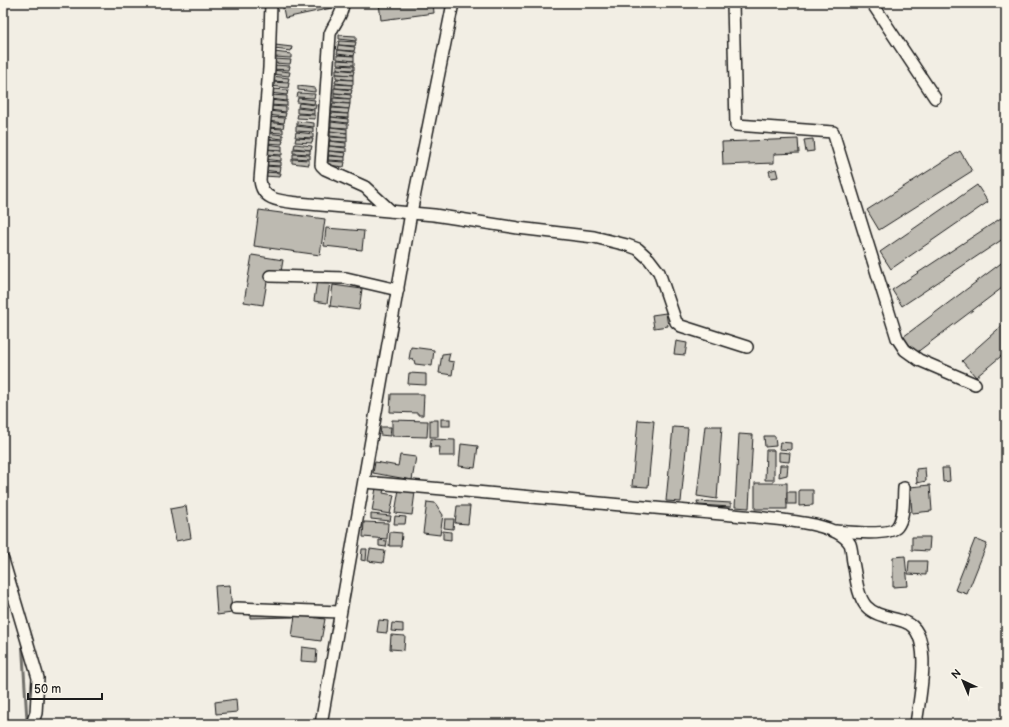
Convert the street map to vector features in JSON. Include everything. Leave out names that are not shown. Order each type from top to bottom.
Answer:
[{"type":"street","points":[[271,3],[268,68],[260,167],[260,185],[262,190],[269,197],[276,200],[411,212],[594,237],[627,245],[638,249],[649,259],[659,272],[676,322],[681,326],[747,347]]},
{"type":"street","points":[[343,3],[343,10],[334,23],[330,34],[321,165],[325,169],[365,187],[390,211]]},
{"type":"street","points":[[321,724],[340,612],[365,482],[411,212],[453,3]]},
{"type":"street","points":[[733,3],[736,125],[833,132],[868,240],[897,338],[905,350],[919,360],[975,384]]},
{"type":"street","points":[[872,3],[935,98]]},
{"type":"street","points":[[270,276],[346,278],[398,290]]},
{"type":"street","points":[[365,482],[755,517],[805,524],[836,532],[884,532],[893,530],[897,527],[900,520],[903,508],[904,488]]},
{"type":"street","points":[[836,532],[850,545],[859,589],[866,606],[882,616],[910,624],[919,633],[922,647],[923,671],[916,724]]},
{"type":"street","points":[[3,560],[38,678],[36,712],[32,724]]},
{"type":"street","points":[[236,608],[340,612]]},
{"type":"building","points":[[282,3],[341,3],[341,6],[285,18]]},
{"type":"building","points":[[379,3],[433,3],[434,13],[381,20]]},
{"type":"building","points":[[339,35],[356,36],[356,41],[339,39]]},
{"type":"building","points":[[339,41],[356,42],[355,46],[338,45]]},
{"type":"building","points":[[275,45],[292,47],[291,51],[274,49]]},
{"type":"building","points":[[338,45],[355,47],[354,51],[337,50]]},
{"type":"building","points":[[338,50],[355,52],[354,56],[337,54]]},
{"type":"building","points":[[274,52],[291,54],[291,58],[274,57]]},
{"type":"building","points":[[337,55],[354,56],[354,61],[337,59]]},
{"type":"building","points":[[274,59],[291,60],[290,64],[273,63]]},
{"type":"building","points":[[337,60],[354,61],[354,65],[337,64]]},
{"type":"building","points":[[273,65],[290,66],[289,70],[272,69]]},
{"type":"building","points":[[337,65],[354,66],[354,70],[337,69]]},
{"type":"building","points":[[336,69],[354,71],[353,75],[336,74]]},
{"type":"building","points":[[272,70],[290,72],[289,76],[272,74]]},
{"type":"building","points":[[336,74],[353,75],[353,80],[336,78]]},
{"type":"building","points":[[272,76],[289,78],[288,82],[271,81]]},
{"type":"building","points":[[336,79],[353,80],[353,85],[335,83]]},
{"type":"building","points":[[271,82],[289,83],[288,88],[271,86]]},
{"type":"building","points":[[335,84],[352,85],[352,89],[335,88]]},
{"type":"building","points":[[298,86],[315,88],[315,92],[298,90]]},
{"type":"building","points":[[334,88],[352,90],[351,94],[334,93]]},
{"type":"building","points":[[271,89],[288,90],[287,95],[270,93]]},
{"type":"building","points":[[298,93],[315,94],[314,98],[297,97]]},
{"type":"building","points":[[334,93],[351,95],[351,99],[334,97]]},
{"type":"building","points":[[270,95],[287,96],[287,101],[270,99]]},
{"type":"building","points":[[298,98],[315,100],[314,104],[297,102]]},
{"type":"building","points":[[333,98],[350,99],[350,104],[333,102]]},
{"type":"building","points":[[270,100],[287,102],[287,106],[269,105]]},
{"type":"building","points":[[299,103],[316,105],[315,109],[298,107]]},
{"type":"building","points":[[333,103],[350,104],[349,109],[332,107]]},
{"type":"building","points":[[269,106],[286,107],[286,112],[269,110]]},
{"type":"building","points":[[297,108],[314,110],[314,114],[297,113]]},
{"type":"building","points":[[332,108],[349,109],[348,114],[331,112]]},
{"type":"building","points":[[269,111],[286,113],[285,117],[268,115]]},
{"type":"building","points":[[331,113],[348,114],[348,118],[331,117]]},
{"type":"building","points":[[298,114],[315,115],[315,119],[297,118]]},
{"type":"building","points":[[268,117],[285,118],[284,123],[267,121]]},
{"type":"building","points":[[331,117],[348,119],[348,123],[331,121]]},
{"type":"building","points":[[297,121],[314,123],[314,127],[297,125]]},
{"type":"building","points":[[267,122],[284,124],[283,128],[266,127]]},
{"type":"building","points":[[331,122],[348,124],[348,128],[331,127]]},
{"type":"building","points":[[296,126],[313,128],[313,132],[296,131]]},
{"type":"building","points":[[330,127],[347,129],[347,133],[330,131]]},
{"type":"building","points":[[266,128],[283,129],[283,133],[266,132]]},
{"type":"building","points":[[296,132],[313,134],[313,138],[295,137]]},
{"type":"building","points":[[330,132],[347,133],[347,138],[330,136]]},
{"type":"building","points":[[266,133],[283,135],[283,139],[266,137]]},
{"type":"building","points":[[330,137],[347,138],[347,142],[330,141]]},
{"type":"building","points":[[296,138],[313,139],[312,143],[295,142]]},
{"type":"building","points":[[265,139],[283,140],[282,144],[265,143]]},
{"type":"building","points":[[798,139],[799,153],[774,154],[774,163],[723,165],[722,142]]},
{"type":"building","points":[[813,139],[814,151],[806,152],[804,140]]},
{"type":"building","points":[[329,141],[346,143],[346,147],[329,146]]},
{"type":"building","points":[[265,144],[282,146],[282,150],[265,149]]},
{"type":"building","points":[[295,144],[312,146],[311,150],[294,148]]},
{"type":"building","points":[[329,146],[346,148],[346,152],[328,151]]},
{"type":"building","points":[[265,149],[282,151],[282,155],[265,154]]},
{"type":"building","points":[[293,149],[310,150],[310,154],[293,153]]},
{"type":"building","points":[[329,151],[346,153],[345,157],[328,155]]},
{"type":"building","points":[[960,151],[972,171],[879,230],[867,210]]},
{"type":"building","points":[[293,154],[310,155],[310,159],[293,158]]},
{"type":"building","points":[[264,155],[281,156],[281,161],[264,159]]},
{"type":"building","points":[[328,156],[345,157],[345,161],[328,160]]},
{"type":"building","points":[[292,159],[309,160],[309,165],[292,163]]},
{"type":"building","points":[[264,161],[281,162],[281,166],[263,165]]},
{"type":"building","points":[[328,161],[345,162],[344,167],[327,165]]},
{"type":"building","points":[[264,166],[281,167],[280,172],[263,170]]},
{"type":"building","points":[[776,169],[778,177],[771,178],[769,171]]},
{"type":"building","points":[[263,172],[281,173],[280,177],[263,176]]},
{"type":"building","points":[[977,185],[988,202],[891,269],[880,252]]},
{"type":"building","points":[[259,210],[325,219],[320,255],[254,246]]},
{"type":"building","points":[[1001,218],[1006,226],[1006,237],[902,306],[892,290]]},
{"type":"building","points":[[326,228],[364,231],[362,250],[324,246]]},
{"type":"building","points":[[252,255],[283,260],[281,272],[269,270],[263,305],[244,302]]},
{"type":"building","points":[[1004,261],[1006,264],[1006,285],[916,353],[903,337]]},
{"type":"building","points":[[317,280],[330,282],[327,303],[314,301]]},
{"type":"building","points":[[333,285],[362,289],[359,310],[330,306]]},
{"type":"building","points":[[666,313],[668,326],[654,328],[652,315]]},
{"type":"building","points":[[1006,322],[1006,352],[976,377],[962,361]]},
{"type":"building","points":[[676,341],[687,343],[685,355],[674,354]]},
{"type":"building","points":[[411,347],[434,350],[432,366],[415,364],[414,360],[409,359]]},
{"type":"building","points":[[450,353],[448,361],[454,362],[452,375],[439,373],[442,354]]},
{"type":"building","points":[[409,373],[426,374],[426,385],[408,384]]},
{"type":"building","points":[[391,394],[424,394],[423,415],[418,415],[418,413],[390,412]]},
{"type":"building","points":[[441,419],[450,419],[450,426],[441,426]]},
{"type":"building","points":[[392,420],[428,421],[427,437],[392,436]]},
{"type":"building","points":[[430,420],[438,420],[438,437],[430,437]]},
{"type":"building","points":[[638,420],[654,421],[648,487],[632,486]]},
{"type":"building","points":[[705,426],[722,426],[717,499],[697,496]]},
{"type":"building","points":[[381,427],[391,427],[390,436],[380,435]]},
{"type":"building","points":[[673,427],[688,428],[681,502],[666,501]]},
{"type":"building","points":[[739,434],[753,435],[749,508],[735,507]]},
{"type":"building","points":[[764,436],[775,436],[776,446],[765,447]]},
{"type":"building","points":[[431,439],[455,440],[455,456],[439,456],[440,447],[430,447]]},
{"type":"building","points":[[780,442],[791,443],[791,450],[779,449]]},
{"type":"building","points":[[461,444],[478,446],[475,468],[459,466]]},
{"type":"building","points":[[766,450],[774,450],[774,480],[765,480]]},
{"type":"building","points":[[779,452],[790,453],[789,462],[779,461]]},
{"type":"building","points":[[400,455],[416,457],[412,480],[373,473],[375,462],[398,466]]},
{"type":"building","points":[[780,465],[788,465],[787,475],[779,477]]},
{"type":"building","points":[[925,468],[926,481],[917,483],[916,469]]},
{"type":"building","points":[[942,468],[949,468],[950,481],[943,482]]},
{"type":"building","points":[[755,483],[787,483],[787,509],[755,509]]},
{"type":"building","points":[[930,485],[932,511],[912,513],[910,487]]},
{"type":"building","points":[[376,488],[384,489],[383,493],[394,495],[390,514],[372,511]]},
{"type":"building","points":[[399,489],[415,492],[412,515],[395,513]]},
{"type":"building","points":[[799,490],[813,490],[813,505],[799,506]]},
{"type":"building","points":[[787,492],[796,492],[796,504],[787,504]]},
{"type":"building","points":[[697,501],[731,503],[731,507],[698,505]]},
{"type":"building","points":[[427,502],[435,503],[443,515],[440,535],[423,533]]},
{"type":"building","points":[[186,506],[191,538],[176,541],[170,509]]},
{"type":"building","points":[[457,506],[470,506],[468,524],[455,523]]},
{"type":"building","points":[[371,514],[391,516],[390,521],[371,519]]},
{"type":"building","points":[[395,516],[406,517],[405,524],[394,524]]},
{"type":"building","points":[[445,519],[454,519],[453,529],[444,528]]},
{"type":"building","points":[[364,522],[388,523],[387,539],[363,537]]},
{"type":"building","points":[[443,531],[451,532],[451,540],[443,539]]},
{"type":"building","points":[[390,532],[402,533],[401,546],[389,546]]},
{"type":"building","points":[[912,537],[930,537],[929,551],[912,550]]},
{"type":"building","points":[[975,539],[987,544],[967,594],[955,590]]},
{"type":"building","points":[[379,540],[387,541],[386,547],[379,546]]},
{"type":"building","points":[[362,549],[367,549],[366,561],[361,560]]},
{"type":"building","points":[[370,549],[385,551],[383,563],[368,561]]},
{"type":"building","points":[[905,556],[908,586],[893,587],[893,557]]},
{"type":"building","points":[[909,561],[927,561],[926,575],[908,574]]},
{"type":"building","points":[[230,585],[232,613],[217,615],[215,586]]},
{"type":"building","points":[[293,611],[293,617],[250,618],[250,613]]},
{"type":"building","points":[[295,615],[325,619],[321,641],[292,637]]},
{"type":"building","points":[[379,620],[388,621],[387,633],[377,632]]},
{"type":"building","points":[[392,623],[403,624],[403,632],[391,631]]},
{"type":"building","points":[[391,635],[405,636],[404,650],[390,649]]},
{"type":"building","points":[[302,647],[317,649],[316,662],[301,661]]},
{"type":"building","points":[[236,699],[237,712],[216,714],[215,702]]},
{"type":"waterway","points":[[22,639],[26,724]]}]
